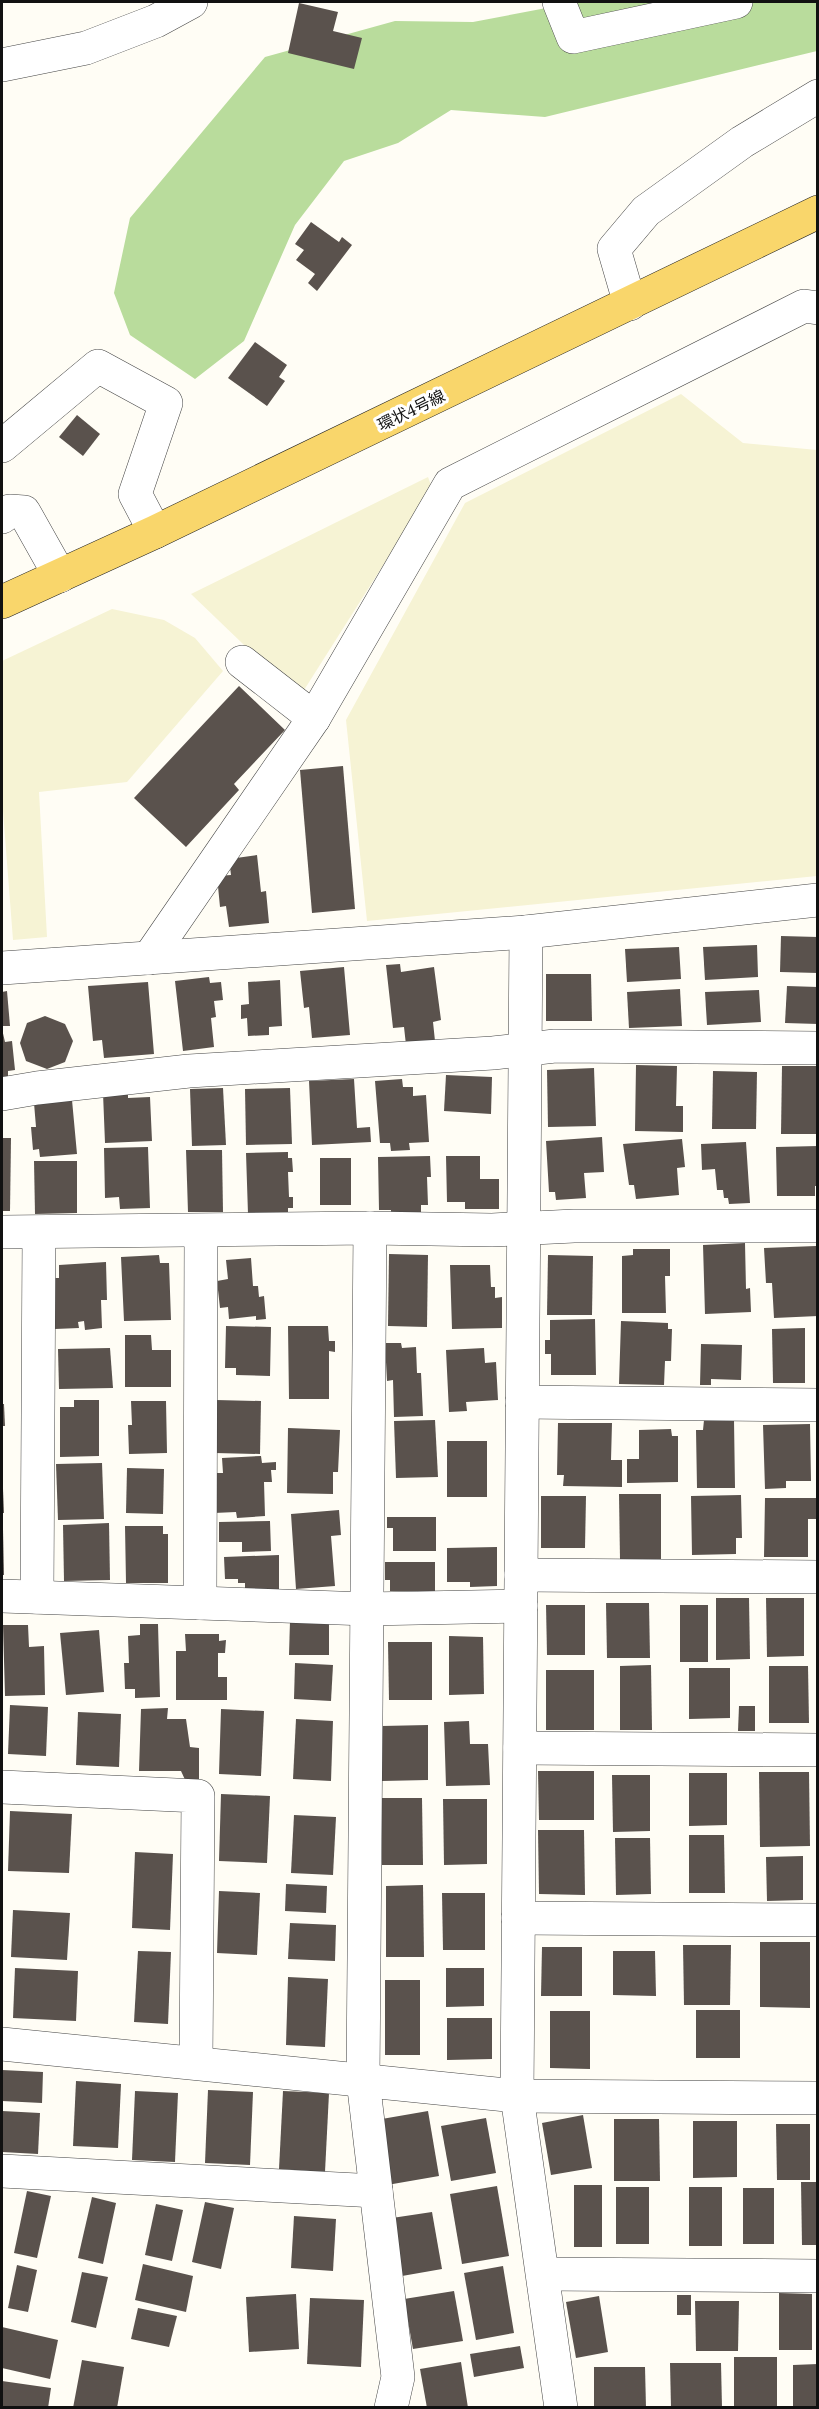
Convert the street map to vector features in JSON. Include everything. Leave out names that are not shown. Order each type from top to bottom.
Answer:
[{"type":"main road","name":"環状4号線","points":[[2,602],[155,532],[818,212]]},
{"type":"street","points":[[2,65],[86,48],[156,21],[191,2]]},
{"type":"street","points":[[559,2],[573,37],[736,2]]},
{"type":"street","points":[[630,304],[614,249],[646,211],[742,142],[818,96]]},
{"type":"street","points":[[148,958],[314,718],[450,484],[804,306],[818,308]]},
{"type":"street","points":[[2,446],[98,366],[166,403],[135,494],[155,532]]},
{"type":"street","points":[[2,517],[10,511],[24,512],[60,576]]},
{"type":"street","points":[[242,662],[314,718]]},
{"type":"street","points":[[2,968],[526,932],[818,900]]},
{"type":"street","points":[[526,932],[517,2096],[561,2408]]},
{"type":"street","points":[[2,1094],[189,1071],[493,1053],[555,1046],[818,1048]]},
{"type":"street","points":[[2,1232],[818,1226]]},
{"type":"street","points":[[370,1228],[363,2080],[398,2377],[391,2408]]},
{"type":"street","points":[[200,1603],[201,1231]]},
{"type":"street","points":[[37,1597],[39,1233]]},
{"type":"street","points":[[522,1402],[818,1405]]},
{"type":"street","points":[[2,1596],[367,1609],[521,1591],[818,1577]]},
{"type":"street","points":[[520,1748],[818,1750]]},
{"type":"street","points":[[2,1787],[198,1796],[196,2062]]},
{"type":"street","points":[[518,1918],[818,1920]]},
{"type":"street","points":[[2,2044],[517,2096],[818,2098]]},
{"type":"street","points":[[2,2171],[376,2191]]},
{"type":"street","points":[[543,2274],[818,2276]]},
{"type":"shaded area","points":[[681,394],[743,443],[817,450],[817,876],[367,921],[346,720],[465,503]]},
{"type":"shaded area","points":[[428,477],[432,488],[299,698],[191,594]]},
{"type":"shaded area","points":[[112,609],[164,620],[195,638],[223,671],[127,782],[39,792],[47,937],[13,940],[2,798],[2,661]]},
{"type":"green space","points":[[578,2],[817,2],[817,51],[545,117],[451,110],[398,143],[344,161],[295,225],[244,341],[195,379],[130,335],[114,293],[130,218],[265,57],[395,21],[473,22]]},
{"type":"building","points":[[299,3],[338,12],[333,31],[362,38],[354,69],[288,53]]},
{"type":"building","points":[[311,222],[339,242],[342,237],[352,245],[317,291],[308,283],[315,274],[296,260],[304,250],[295,244]]},
{"type":"building","points":[[255,342],[287,365],[279,377],[285,381],[267,406],[228,378]]},
{"type":"building","points":[[77,415],[100,434],[83,456],[59,437]]},
{"type":"building","points":[[239,686],[285,730],[234,784],[239,790],[186,847],[134,798]]},
{"type":"building","points":[[343,766],[355,909],[312,913],[300,770]]},
{"type":"building","points":[[257,855],[261,892],[266,891],[269,923],[229,927],[226,906],[220,907],[217,876],[231,875],[229,859]]},
{"type":"building","points":[[781,936],[818,937],[818,973],[780,972]]},
{"type":"building","points":[[757,945],[758,977],[705,980],[703,947]]},
{"type":"building","points":[[679,947],[681,979],[627,982],[625,949]]},
{"type":"building","points":[[400,964],[401,972],[434,967],[441,1020],[433,1022],[435,1041],[406,1045],[404,1027],[393,1028],[386,965]]},
{"type":"building","points":[[344,967],[350,1035],[312,1038],[309,1007],[304,1008],[300,971]]},
{"type":"building","points":[[546,974],[591,974],[592,1021],[546,1021]]},
{"type":"building","points":[[209,977],[210,983],[221,982],[223,1000],[214,1001],[216,1017],[211,1018],[214,1047],[183,1051],[175,981]]},
{"type":"building","points":[[280,980],[282,1026],[269,1027],[269,1035],[248,1036],[247,1018],[241,1019],[241,1005],[249,1004],[248,982]]},
{"type":"building","points":[[148,982],[154,1054],[104,1058],[102,1040],[93,1041],[88,986]]},
{"type":"building","points":[[787,986],[818,987],[818,1024],[785,1023]]},
{"type":"building","points":[[680,989],[682,1026],[629,1028],[627,992]]},
{"type":"building","points":[[759,990],[761,1022],[707,1025],[705,992]]},
{"type":"building","points":[[7,991],[10,1026],[2,1026],[2,992]]},
{"type":"building","points":[[45,1016],[65,1024],[73,1041],[65,1062],[47,1069],[26,1061],[20,1043],[27,1023]]},
{"type":"building","points":[[2,1029],[5,1042],[12,1041],[15,1070],[8,1071],[8,1076],[2,1077]]},
{"type":"building","points":[[636,1065],[677,1066],[676,1106],[683,1106],[683,1132],[635,1131]]},
{"type":"building","points":[[782,1066],[818,1066],[818,1134],[781,1134]]},
{"type":"building","points":[[594,1068],[596,1126],[548,1127],[547,1070]]},
{"type":"building","points":[[713,1071],[757,1072],[756,1129],[712,1129]]},
{"type":"building","points":[[446,1075],[492,1077],[491,1114],[444,1111]]},
{"type":"building","points":[[354,1079],[357,1128],[370,1127],[371,1142],[312,1145],[309,1081]]},
{"type":"building","points":[[402,1079],[403,1087],[413,1087],[413,1096],[426,1095],[429,1142],[409,1143],[410,1150],[391,1151],[390,1143],[380,1143],[375,1081]]},
{"type":"building","points":[[223,1088],[226,1145],[192,1146],[190,1089]]},
{"type":"building","points":[[290,1088],[292,1144],[246,1145],[245,1089]]},
{"type":"building","points":[[128,1092],[128,1098],[150,1097],[152,1141],[105,1143],[103,1093]]},
{"type":"building","points":[[72,1100],[77,1154],[40,1157],[39,1149],[33,1150],[31,1127],[36,1127],[34,1103]]},
{"type":"building","points":[[602,1137],[604,1172],[584,1173],[586,1198],[556,1200],[555,1192],[549,1192],[546,1141]]},
{"type":"building","points":[[2,1138],[11,1138],[10,1211],[2,1211]]},
{"type":"building","points":[[682,1139],[685,1167],[677,1168],[679,1195],[636,1199],[634,1185],[629,1185],[623,1144]]},
{"type":"building","points":[[746,1142],[750,1203],[729,1204],[728,1198],[724,1198],[723,1190],[717,1190],[715,1169],[702,1170],[701,1144]]},
{"type":"building","points":[[818,1146],[818,1186],[815,1186],[815,1196],[777,1196],[776,1147]]},
{"type":"building","points":[[148,1147],[150,1208],[120,1209],[119,1197],[105,1198],[104,1148]]},
{"type":"building","points":[[186,1150],[222,1150],[223,1212],[188,1212]]},
{"type":"building","points":[[288,1152],[288,1158],[292,1158],[293,1172],[288,1172],[289,1197],[293,1197],[293,1208],[288,1208],[288,1213],[248,1214],[246,1153]]},
{"type":"building","points":[[430,1156],[431,1177],[427,1177],[428,1205],[421,1205],[421,1213],[391,1213],[391,1210],[379,1210],[378,1157]]},
{"type":"building","points":[[446,1156],[480,1156],[480,1179],[499,1179],[499,1209],[465,1209],[465,1202],[447,1202]]},
{"type":"building","points":[[320,1158],[351,1158],[351,1205],[320,1205]]},
{"type":"building","points":[[34,1161],[77,1161],[77,1213],[35,1214]]},
{"type":"building","points":[[745,1243],[746,1289],[750,1288],[751,1312],[705,1314],[703,1245]]},
{"type":"building","points":[[816,1246],[818,1316],[774,1318],[772,1283],[766,1283],[764,1248]]},
{"type":"building","points":[[633,1249],[670,1249],[670,1276],[665,1276],[666,1313],[622,1313],[622,1256],[633,1255]]},
{"type":"building","points":[[389,1254],[428,1255],[427,1327],[388,1326]]},
{"type":"building","points":[[159,1255],[160,1263],[169,1263],[171,1320],[124,1321],[121,1257]]},
{"type":"building","points":[[548,1255],[593,1256],[592,1315],[547,1315]]},
{"type":"building","points":[[251,1258],[253,1286],[258,1286],[259,1297],[264,1296],[266,1319],[256,1320],[256,1316],[229,1319],[228,1307],[220,1308],[217,1281],[228,1279],[226,1260]]},
{"type":"building","points":[[106,1262],[107,1300],[101,1300],[102,1328],[85,1330],[84,1321],[78,1322],[79,1328],[55,1329],[52,1278],[59,1278],[59,1265]]},
{"type":"building","points":[[450,1265],[490,1265],[491,1287],[495,1287],[495,1298],[502,1297],[502,1328],[452,1329]]},
{"type":"building","points":[[595,1319],[596,1375],[551,1375],[551,1354],[545,1354],[545,1340],[550,1340],[550,1320]]},
{"type":"building","points":[[621,1321],[668,1323],[668,1329],[672,1329],[671,1361],[665,1361],[664,1385],[619,1384]]},
{"type":"building","points":[[226,1326],[271,1327],[270,1376],[236,1375],[236,1368],[225,1368]]},
{"type":"building","points":[[288,1326],[328,1326],[329,1341],[335,1341],[335,1352],[329,1351],[329,1399],[289,1399]]},
{"type":"building","points":[[805,1328],[805,1383],[773,1383],[772,1329]]},
{"type":"building","points":[[125,1335],[151,1335],[152,1350],[171,1350],[171,1387],[125,1387]]},
{"type":"building","points":[[385,1343],[401,1343],[402,1348],[416,1347],[417,1373],[421,1373],[423,1416],[394,1417],[393,1380],[387,1381]]},
{"type":"building","points":[[701,1344],[742,1345],[741,1380],[711,1379],[711,1385],[700,1385]]},
{"type":"building","points":[[110,1348],[113,1388],[59,1389],[58,1349]]},
{"type":"building","points":[[484,1348],[485,1363],[496,1362],[498,1400],[466,1402],[467,1411],[449,1412],[446,1350]]},
{"type":"building","points":[[74,1400],[99,1400],[99,1456],[60,1457],[60,1407],[74,1407]]},
{"type":"building","points":[[216,1400],[261,1401],[260,1454],[215,1453]]},
{"type":"building","points":[[131,1401],[166,1401],[167,1453],[129,1454],[128,1425],[132,1425]]},
{"type":"building","points":[[2,1404],[4,1404],[5,1426],[2,1426]]},
{"type":"building","points":[[435,1420],[438,1477],[396,1478],[394,1421]]},
{"type":"building","points":[[704,1420],[734,1420],[735,1488],[697,1488],[696,1430],[703,1430]]},
{"type":"building","points":[[558,1423],[612,1423],[611,1460],[622,1460],[622,1487],[563,1486],[564,1475],[557,1475]]},
{"type":"building","points":[[810,1424],[811,1481],[786,1481],[786,1488],[765,1489],[763,1425]]},
{"type":"building","points":[[288,1428],[340,1430],[338,1472],[333,1472],[333,1494],[287,1493]]},
{"type":"building","points":[[671,1429],[672,1436],[678,1436],[678,1482],[627,1483],[627,1459],[639,1459],[639,1430]]},
{"type":"building","points":[[447,1441],[487,1441],[487,1497],[447,1497]]},
{"type":"building","points":[[261,1456],[262,1463],[276,1462],[276,1470],[271,1470],[272,1482],[264,1482],[265,1516],[237,1518],[236,1512],[214,1513],[213,1473],[223,1473],[222,1458]]},
{"type":"building","points":[[102,1463],[104,1519],[58,1520],[56,1464]]},
{"type":"building","points":[[127,1468],[164,1469],[163,1514],[126,1513]]},
{"type":"building","points":[[3,1489],[4,1513],[2,1513]]},
{"type":"building","points":[[619,1494],[661,1494],[661,1560],[620,1560]]},
{"type":"building","points":[[741,1495],[742,1538],[736,1538],[736,1554],[692,1555],[691,1496]]},
{"type":"building","points":[[541,1496],[586,1496],[585,1548],[541,1548]]},
{"type":"building","points":[[765,1498],[818,1498],[818,1519],[808,1519],[808,1557],[764,1557]]},
{"type":"building","points":[[339,1510],[341,1535],[331,1536],[335,1586],[296,1589],[291,1514]]},
{"type":"building","points":[[387,1517],[436,1517],[436,1551],[393,1551],[393,1528],[387,1528]]},
{"type":"building","points":[[270,1521],[271,1551],[242,1552],[242,1542],[219,1542],[219,1522]]},
{"type":"building","points":[[109,1523],[110,1580],[64,1581],[63,1525]]},
{"type":"building","points":[[125,1526],[163,1526],[163,1534],[168,1534],[168,1583],[126,1583]]},
{"type":"building","points":[[3,1529],[4,1575],[2,1575]]},
{"type":"building","points":[[497,1547],[497,1586],[470,1587],[470,1582],[447,1582],[447,1548]]},
{"type":"building","points":[[279,1555],[279,1590],[245,1590],[245,1583],[238,1583],[238,1579],[225,1579],[224,1557]]},
{"type":"building","points":[[385,1562],[435,1562],[435,1591],[390,1591],[390,1580],[385,1580]]},
{"type":"building","points":[[716,1598],[749,1598],[750,1659],[716,1660]]},
{"type":"building","points":[[766,1598],[804,1598],[804,1656],[767,1657]]},
{"type":"building","points":[[606,1603],[649,1603],[650,1658],[607,1658]]},
{"type":"building","points":[[546,1605],[585,1605],[585,1655],[547,1655]]},
{"type":"building","points":[[680,1605],[708,1605],[708,1662],[680,1662]]},
{"type":"building","points":[[290,1621],[329,1622],[329,1655],[289,1655]]},
{"type":"building","points":[[140,1624],[158,1624],[160,1697],[135,1698],[135,1689],[125,1689],[124,1663],[129,1663],[128,1636],[140,1635]]},
{"type":"building","points":[[3,1625],[28,1625],[29,1647],[44,1646],[45,1695],[5,1696]]},
{"type":"building","points":[[99,1630],[104,1692],[66,1695],[60,1633]]},
{"type":"building","points":[[185,1634],[219,1634],[219,1641],[226,1640],[225,1653],[218,1653],[218,1677],[227,1677],[227,1700],[176,1700],[176,1651],[186,1651]]},
{"type":"building","points":[[449,1636],[483,1637],[484,1694],[449,1695]]},
{"type":"building","points":[[388,1642],[432,1642],[432,1700],[389,1700]]},
{"type":"building","points":[[295,1663],[333,1665],[331,1701],[294,1699]]},
{"type":"building","points":[[651,1665],[652,1730],[620,1730],[620,1666]]},
{"type":"building","points":[[769,1666],[808,1666],[809,1723],[769,1723]]},
{"type":"building","points":[[689,1668],[730,1668],[730,1718],[689,1719]]},
{"type":"building","points":[[546,1670],[594,1670],[594,1730],[546,1730]]},
{"type":"building","points":[[10,1705],[48,1707],[46,1756],[8,1754]]},
{"type":"building","points":[[739,1706],[755,1706],[755,1731],[738,1731]]},
{"type":"building","points":[[168,1708],[167,1719],[186,1719],[190,1747],[199,1748],[199,1781],[187,1784],[181,1771],[139,1771],[141,1709]]},
{"type":"building","points":[[221,1709],[264,1711],[261,1776],[219,1774]]},
{"type":"building","points":[[78,1712],[121,1714],[119,1767],[76,1765]]},
{"type":"building","points":[[296,1719],[333,1721],[331,1781],[293,1779]]},
{"type":"building","points":[[469,1721],[470,1744],[488,1744],[490,1785],[446,1786],[444,1722]]},
{"type":"building","points":[[428,1725],[428,1780],[382,1781],[382,1726]]},
{"type":"building","points":[[538,1771],[594,1771],[594,1820],[539,1820]]},
{"type":"building","points":[[759,1772],[809,1772],[810,1846],[760,1847]]},
{"type":"building","points":[[689,1773],[727,1773],[727,1825],[689,1826]]},
{"type":"building","points":[[612,1775],[650,1775],[650,1831],[613,1832]]},
{"type":"building","points":[[221,1794],[270,1796],[267,1863],[219,1861]]},
{"type":"building","points":[[381,1798],[422,1798],[423,1865],[382,1865]]},
{"type":"building","points":[[443,1799],[487,1799],[487,1864],[444,1865]]},
{"type":"building","points":[[10,1811],[72,1814],[69,1873],[8,1871]]},
{"type":"building","points":[[294,1815],[336,1817],[333,1875],[291,1873]]},
{"type":"building","points":[[538,1830],[584,1830],[585,1895],[539,1894]]},
{"type":"building","points":[[689,1835],[724,1835],[725,1893],[689,1893]]},
{"type":"building","points":[[615,1838],[650,1838],[651,1894],[616,1895]]},
{"type":"building","points":[[135,1852],[173,1854],[170,1930],[132,1928]]},
{"type":"building","points":[[803,1856],[803,1900],[767,1901],[766,1857]]},
{"type":"building","points":[[286,1884],[327,1886],[326,1913],[285,1911]]},
{"type":"building","points":[[423,1885],[424,1957],[386,1957],[386,1886]]},
{"type":"building","points":[[219,1891],[260,1893],[257,1955],[217,1953]]},
{"type":"building","points":[[442,1893],[485,1893],[485,1950],[443,1950]]},
{"type":"building","points":[[13,1910],[70,1913],[67,1960],[11,1957]]},
{"type":"building","points":[[290,1923],[336,1925],[335,1961],[288,1959]]},
{"type":"building","points":[[760,1942],[810,1942],[810,2008],[760,2007]]},
{"type":"building","points":[[683,1945],[731,1945],[730,2005],[684,2005]]},
{"type":"building","points":[[542,1947],[582,1947],[582,1996],[541,1996]]},
{"type":"building","points":[[138,1951],[171,1952],[168,2024],[134,2022]]},
{"type":"building","points":[[613,1951],[655,1951],[656,1996],[613,1995]]},
{"type":"building","points":[[15,1968],[78,1971],[76,2021],[13,2018]]},
{"type":"building","points":[[446,1968],[484,1968],[484,2006],[446,2007]]},
{"type":"building","points":[[288,1977],[328,1979],[325,2047],[286,2045]]},
{"type":"building","points":[[385,1980],[420,1980],[420,2055],[385,2055]]},
{"type":"building","points":[[696,2010],[740,2010],[740,2058],[696,2058]]},
{"type":"building","points":[[550,2011],[590,2011],[590,2069],[550,2068]]},
{"type":"building","points":[[447,2018],[492,2018],[492,2059],[447,2060]]},
{"type":"building","points":[[2,2070],[43,2072],[42,2103],[2,2101]]},
{"type":"building","points":[[76,2081],[121,2084],[118,2148],[73,2146]]},
{"type":"building","points":[[208,2090],[253,2092],[250,2165],[205,2163]]},
{"type":"building","points":[[135,2091],[178,2093],[175,2162],[132,2160]]},
{"type":"building","points":[[283,2091],[329,2093],[325,2172],[279,2169]]},
{"type":"building","points":[[2,2111],[40,2113],[38,2154],[2,2152]]},
{"type":"building","points":[[428,2111],[439,2176],[387,2185],[376,2120]]},
{"type":"building","points":[[583,2115],[592,2168],[551,2175],[542,2123]]},
{"type":"building","points":[[486,2118],[496,2173],[451,2181],[441,2126]]},
{"type":"building","points":[[614,2119],[659,2119],[660,2181],[614,2181]]},
{"type":"building","points":[[693,2121],[737,2121],[737,2177],[693,2178]]},
{"type":"building","points":[[776,2124],[810,2124],[810,2180],[777,2180]]},
{"type":"building","points":[[801,2182],[818,2182],[818,2245],[802,2245]]},
{"type":"building","points":[[574,2185],[602,2185],[602,2247],[574,2247]]},
{"type":"building","points":[[497,2186],[509,2256],[462,2264],[450,2194]]},
{"type":"building","points":[[616,2187],[649,2187],[649,2244],[616,2244]]},
{"type":"building","points":[[689,2187],[722,2187],[722,2246],[689,2246]]},
{"type":"building","points":[[743,2188],[774,2188],[774,2244],[743,2244]]},
{"type":"building","points":[[27,2191],[51,2196],[37,2258],[14,2253]]},
{"type":"building","points":[[92,2197],[116,2203],[103,2264],[78,2258]]},
{"type":"building","points":[[205,2202],[234,2208],[221,2269],[192,2262]]},
{"type":"building","points":[[156,2204],[183,2210],[172,2261],[145,2255]]},
{"type":"building","points":[[432,2212],[442,2269],[402,2276],[392,2218]]},
{"type":"building","points":[[294,2216],[336,2219],[333,2271],[291,2268]]},
{"type":"building","points":[[143,2264],[193,2276],[186,2312],[135,2300]]},
{"type":"building","points":[[17,2265],[37,2270],[28,2312],[8,2308]]},
{"type":"building","points":[[503,2266],[514,2333],[476,2340],[464,2273]]},
{"type":"building","points":[[82,2272],[108,2277],[96,2328],[71,2322]]},
{"type":"building","points":[[454,2291],[463,2341],[413,2349],[404,2299]]},
{"type":"building","points":[[779,2293],[812,2294],[812,2350],[779,2350]]},
{"type":"building","points":[[296,2294],[299,2349],[249,2352],[246,2297]]},
{"type":"building","points":[[677,2295],[691,2295],[691,2315],[677,2315]]},
{"type":"building","points":[[599,2296],[608,2352],[576,2358],[566,2302]]},
{"type":"building","points":[[310,2298],[364,2300],[361,2367],[307,2364]]},
{"type":"building","points":[[695,2301],[739,2301],[738,2351],[696,2351]]},
{"type":"building","points":[[138,2308],[177,2316],[169,2347],[131,2339]]},
{"type":"building","points":[[2,2327],[58,2340],[50,2379],[2,2368]]},
{"type":"building","points":[[520,2346],[524,2368],[474,2377],[470,2354]]},
{"type":"building","points":[[734,2357],[777,2357],[777,2408],[734,2408]]},
{"type":"building","points":[[82,2360],[124,2367],[117,2408],[73,2408]]},
{"type":"building","points":[[461,2362],[468,2408],[427,2408],[420,2369]]},
{"type":"building","points":[[670,2363],[721,2363],[722,2408],[671,2408]]},
{"type":"building","points":[[818,2364],[818,2408],[793,2408],[793,2365]]},
{"type":"building","points":[[594,2367],[645,2367],[646,2408],[594,2408]]},
{"type":"building","points":[[2,2381],[51,2388],[48,2408],[2,2408]]}]
